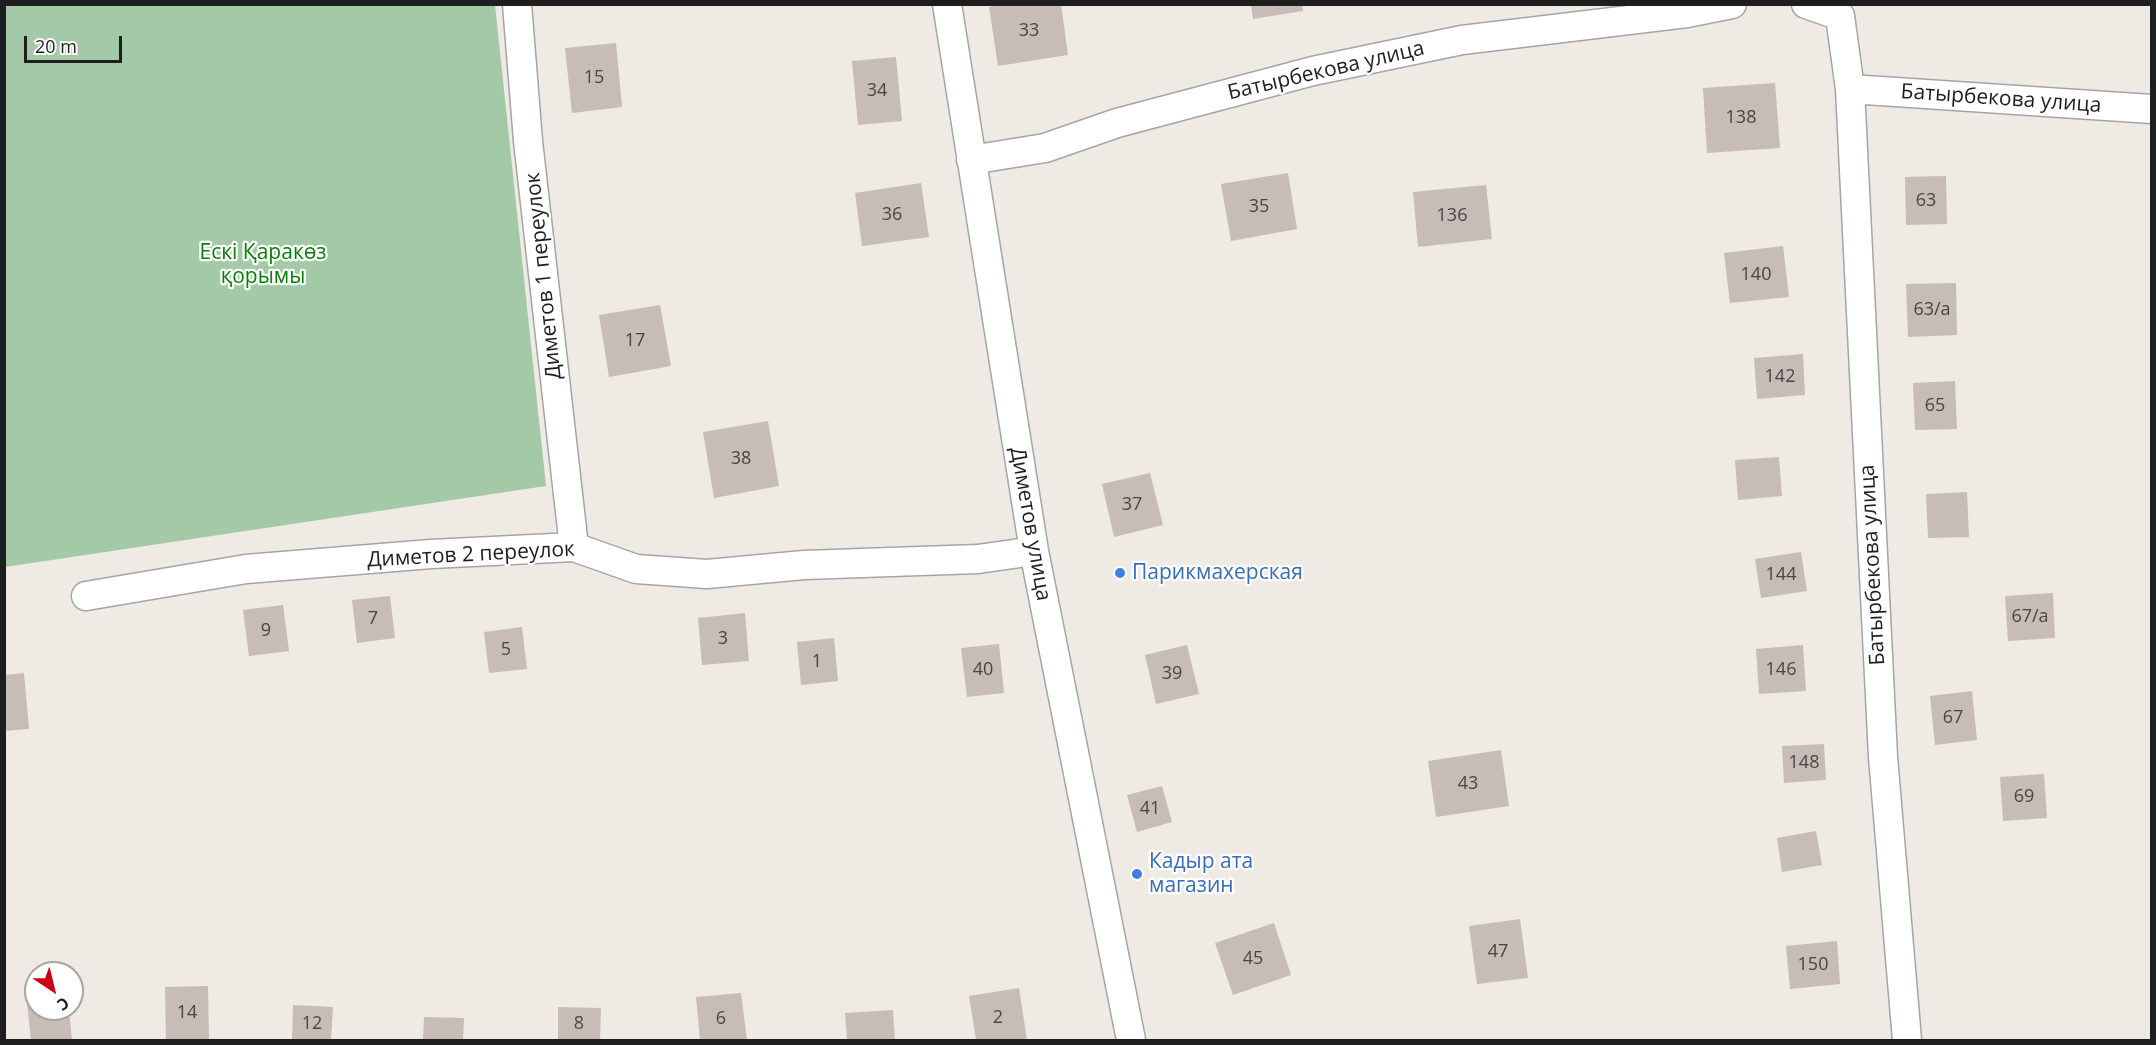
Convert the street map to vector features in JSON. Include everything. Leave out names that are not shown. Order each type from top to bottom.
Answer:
[{"type":"street","name":"Диметов 1 переулок","points":[[517,4],[528,141],[574,547]]},
{"type":"street","name":"Диметов улица","points":[[947,4],[1034,551],[1131,1041]]},
{"type":"street","name":"Батырбекова улица","points":[[971,160],[1046,148],[1117,123],[1313,71],[1462,40],[1732,4]]},
{"type":"street","name":"Батырбекова улица","points":[[1806,4],[1840,16],[1850,89],[1882,757],[1907,1041]]},
{"type":"street","name":"Батырбекова улица","points":[[1850,89],[2151,109]]},
{"type":"street","name":"Диметов 2 переулок","points":[[86,596],[246,569],[431,554],[574,547],[636,569],[707,574],[804,565],[978,559],[1034,551]]},
{"type":"green space","name":"Ескі Қаракөз қорымы","points":[[4,5],[495,5],[546,486],[5,567]]},
{"type":"building","points":[[1008,4],[1061,4],[1068,55],[998,66],[989,7]]},
{"type":"building","points":[[1251,4],[1302,4],[1303,11],[1253,19]]},
{"type":"building","points":[[616,43],[622,107],[572,113],[565,48]]},
{"type":"building","points":[[896,57],[902,121],[858,125],[852,61]]},
{"type":"building","points":[[1775,83],[1780,148],[1707,153],[1703,88]]},
{"type":"building","points":[[1288,173],[1297,229],[1231,241],[1221,184]]},
{"type":"building","points":[[1946,176],[1947,224],[1906,225],[1905,177]]},
{"type":"building","points":[[921,183],[929,237],[862,246],[855,193]]},
{"type":"building","points":[[1486,185],[1492,239],[1418,247],[1413,192]]},
{"type":"building","points":[[1783,246],[1789,297],[1730,303],[1724,253]]},
{"type":"building","points":[[1956,283],[1957,335],[1908,337],[1906,284]]},
{"type":"building","points":[[660,305],[671,366],[609,377],[599,315]]},
{"type":"building","points":[[1803,354],[1805,395],[1757,399],[1754,358]]},
{"type":"building","points":[[1955,381],[1957,429],[1915,430],[1913,383]]},
{"type":"building","points":[[768,421],[779,486],[714,498],[703,432]]},
{"type":"building","points":[[1779,457],[1782,496],[1738,500],[1735,460]]},
{"type":"building","points":[[1150,473],[1163,525],[1114,537],[1102,484]]},
{"type":"building","points":[[1967,492],[1969,537],[1928,538],[1926,494]]},
{"type":"building","points":[[1801,552],[1807,591],[1761,598],[1755,559]]},
{"type":"building","points":[[2053,593],[2055,638],[2008,641],[2005,596]]},
{"type":"building","points":[[390,596],[395,638],[357,643],[352,600]]},
{"type":"building","points":[[283,605],[289,651],[249,656],[243,610]]},
{"type":"building","points":[[745,613],[749,661],[702,665],[698,618]]},
{"type":"building","points":[[522,627],[527,669],[489,673],[484,632]]},
{"type":"building","points":[[834,638],[838,681],[801,685],[797,642]]},
{"type":"building","points":[[999,644],[1004,693],[967,697],[961,648]]},
{"type":"building","points":[[1187,645],[1199,694],[1156,704],[1145,655]]},
{"type":"building","points":[[1803,645],[1806,691],[1759,694],[1756,649]]},
{"type":"building","points":[[24,673],[29,729],[4,731],[4,675]]},
{"type":"building","points":[[1972,691],[1977,740],[1935,745],[1930,696]]},
{"type":"building","points":[[1824,744],[1826,780],[1784,783],[1782,746]]},
{"type":"building","points":[[1501,750],[1509,806],[1436,817],[1428,761]]},
{"type":"building","points":[[2044,774],[2047,818],[2003,821],[2000,777]]},
{"type":"building","points":[[1162,786],[1172,822],[1137,832],[1127,795]]},
{"type":"building","points":[[1816,831],[1822,865],[1782,872],[1777,838]]},
{"type":"building","points":[[1520,919],[1528,978],[1477,984],[1469,926]]},
{"type":"building","points":[[1274,923],[1291,975],[1233,995],[1215,943]]},
{"type":"building","points":[[1837,941],[1840,984],[1790,989],[1786,946]]},
{"type":"building","points":[[208,986],[209,1039],[166,1039],[165,987]]},
{"type":"building","points":[[1019,988],[1027,1040],[976,1040],[969,996]]},
{"type":"building","points":[[741,993],[747,1040],[700,1040],[696,997]]},
{"type":"building","points":[[293,1005],[333,1007],[331,1040],[292,1040]]},
{"type":"building","points":[[558,1007],[601,1008],[600,1040],[558,1040]]},
{"type":"building","points":[[893,1010],[895,1040],[847,1040],[845,1013]]},
{"type":"building","points":[[424,1017],[464,1018],[463,1040],[423,1040]]},
{"type":"building","points":[[29,1021],[70,1021],[72,1040],[31,1040]]},
{"type":"place","name":"Парикмахерская","points":[[1120,573]]},
{"type":"place","name":"Кадыр ата магазин","points":[[1137,874]]}]
